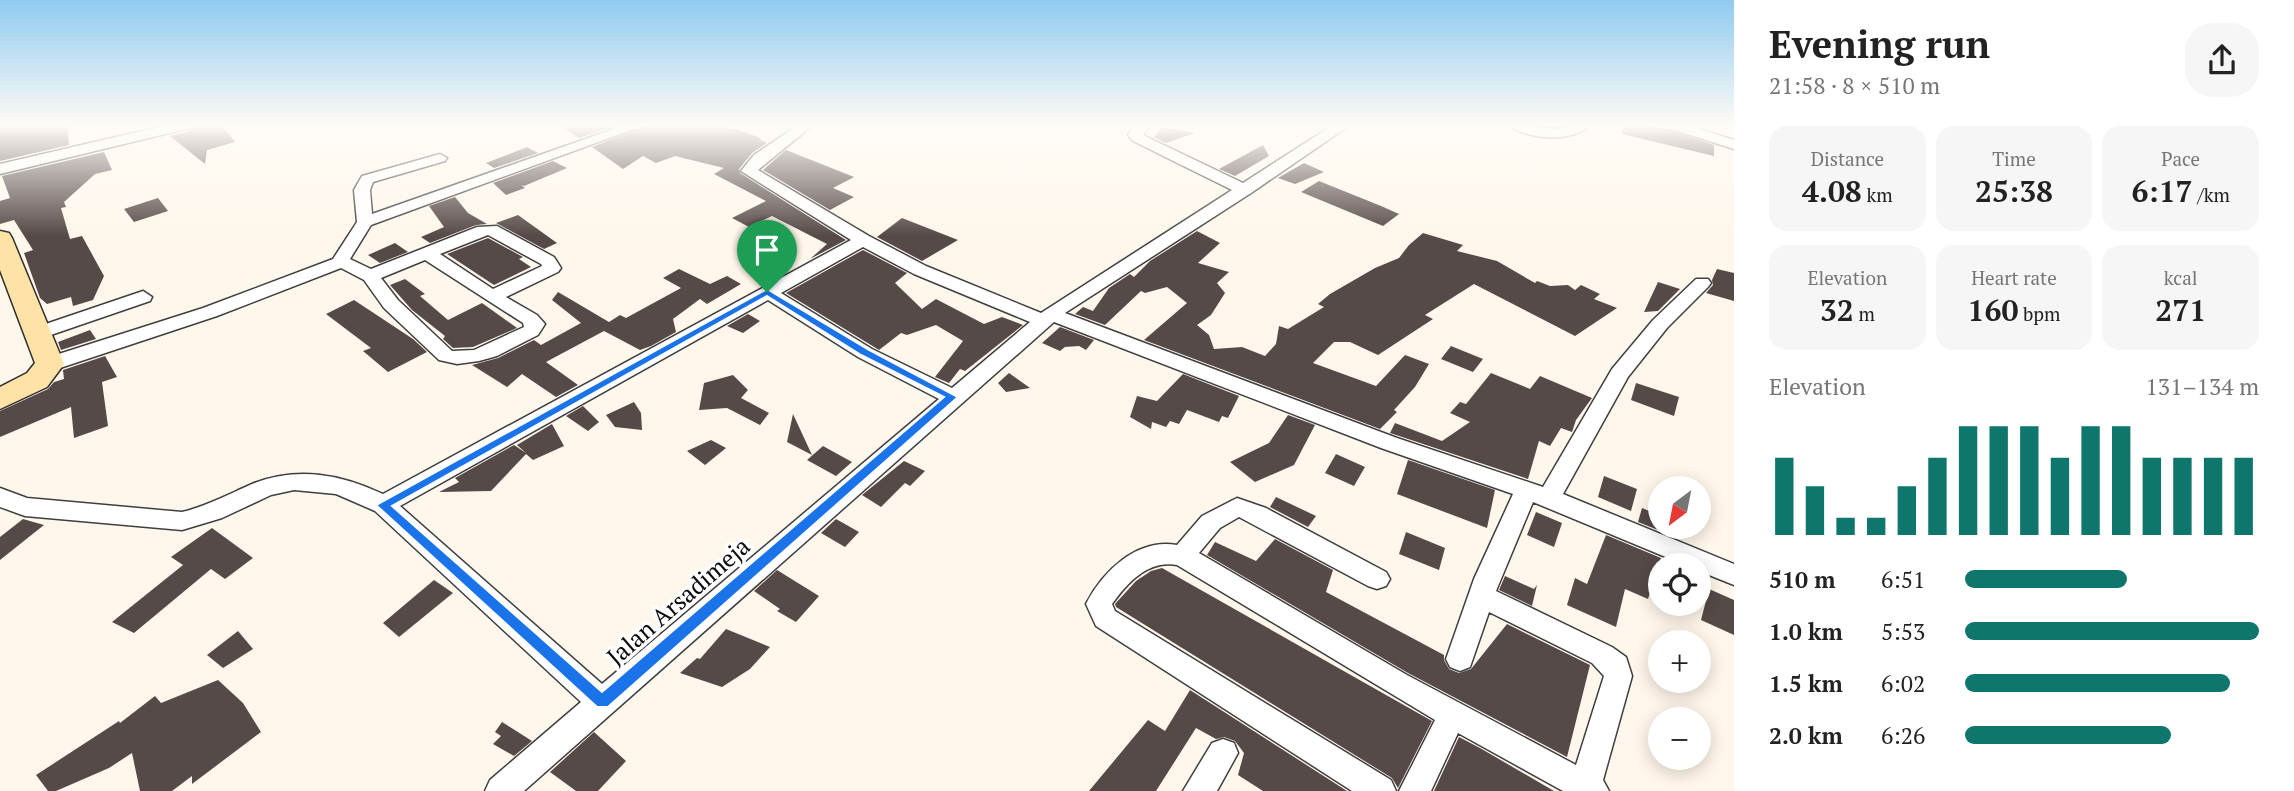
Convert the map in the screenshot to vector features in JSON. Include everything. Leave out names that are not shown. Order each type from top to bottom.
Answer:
[{"type":"street","points":[[0,169],[30,162]]},
{"type":"street","points":[[339,263],[365,222],[362,190],[368,178],[426,162]]},
{"type":"street","points":[[365,222],[534,162]]},
{"type":"street","points":[[756,162],[748,171],[920,271],[1389,443],[1538,494],[1734,575]]},
{"type":"street","points":[[1187,162],[1245,190]]},
{"type":"street","name":"Jalan Arsadimeja","points":[[0,497],[25,507],[183,521],[207,516],[273,485],[301,481],[352,489],[383,505],[602,702],[952,397],[1048,317],[1287,162]]},
{"type":"street","points":[[370,276],[491,230],[551,264],[552,268],[492,297]]},
{"type":"street","points":[[0,238],[50,365]]},
{"type":"street","points":[[383,505],[863,240]]},
{"type":"street","points":[[0,399],[37,380],[50,365],[210,312],[339,263],[349,264],[370,276],[391,304],[446,356],[456,359],[481,354],[534,328],[535,324],[530,319],[429,254]]},
{"type":"street","points":[[1460,659],[1481,596],[1538,494],[1619,374],[1660,324],[1702,283]]},
{"type":"street","points":[[767,292],[865,353],[952,397]]},
{"type":"street","points":[[38,333],[143,297]]},
{"type":"street","points":[[1183,556],[1211,522],[1237,507],[1266,518],[1377,579]]},
{"type":"street","points":[[1380,791],[1102,615],[1100,601],[1129,568],[1158,553],[1183,556],[1452,715],[1589,789],[1618,676],[1616,666],[1602,655],[1481,596]]},
{"type":"street","points":[[501,791],[602,702]]},
{"type":"street","points":[[1415,791],[1452,715]]},
{"type":"street","points":[[1199,791],[1223,753]]},
{"type":"building","points":[[62,162],[108,162],[112,170],[95,174],[64,202],[66,207],[61,208],[70,239],[82,236],[104,276],[93,300],[73,306],[71,297],[47,304],[40,298],[24,253],[33,250],[14,220],[0,224],[0,201],[10,198],[2,176]]},
{"type":"building","points":[[489,162],[512,162],[494,168],[486,163]]},
{"type":"building","points":[[551,162],[567,168],[521,185],[525,188],[506,195],[493,183]]},
{"type":"building","points":[[613,162],[634,162],[623,169]]},
{"type":"building","points":[[699,162],[745,162],[739,169],[740,173],[846,240],[810,259],[827,244],[772,216],[749,227],[732,218],[766,201],[714,174],[724,168]]},
{"type":"building","points":[[772,162],[816,162],[854,177],[833,188],[854,197],[830,210],[763,170]]},
{"type":"building","points":[[1232,162],[1259,162],[1235,176],[1219,169]]},
{"type":"building","points":[[1304,163],[1324,172],[1295,184],[1278,178]]},
{"type":"building","points":[[1319,181],[1399,214],[1383,226],[1301,192]]},
{"type":"building","points":[[455,197],[468,213],[487,224],[476,225],[430,243],[421,237],[444,227],[429,206]]},
{"type":"building","points":[[158,198],[168,211],[134,222],[124,209]]},
{"type":"building","points":[[518,215],[557,243],[544,249],[496,223]]},
{"type":"building","points":[[902,218],[958,240],[922,261],[877,237]]},
{"type":"building","points":[[1197,231],[1220,243],[1198,263],[1229,272],[1217,283],[1225,293],[1211,315],[1197,325],[1209,335],[1214,349],[1242,347],[1265,356],[1276,344],[1279,326],[1288,329],[1324,307],[1318,304],[1330,294],[1375,268],[1399,258],[1423,233],[1463,245],[1457,251],[1497,261],[1535,283],[1537,281],[1550,286],[1568,285],[1575,290],[1581,285],[1600,294],[1594,299],[1617,308],[1575,336],[1474,284],[1425,315],[1433,319],[1378,355],[1350,342],[1334,342],[1313,363],[1376,386],[1405,355],[1429,364],[1415,387],[1394,410],[1397,412],[1380,429],[1144,340],[1187,303],[1167,287],[1145,293],[1141,291],[1105,325],[1075,314],[1083,307],[1093,311],[1109,288],[1130,274],[1134,277],[1150,261]]},
{"type":"building","points":[[488,238],[523,257],[519,259],[531,267],[494,285],[447,254]]},
{"type":"building","points":[[395,243],[408,252],[380,263],[368,255]]},
{"type":"building","points":[[863,250],[907,273],[895,283],[922,309],[936,299],[984,324],[1002,317],[1023,325],[965,371],[960,369],[949,383],[935,377],[963,341],[936,325],[907,335],[901,333],[879,350],[786,293]]},
{"type":"building","points":[[679,269],[710,284],[727,276],[741,284],[707,304],[700,299],[673,319],[676,332],[651,346],[640,350],[604,331],[546,362],[578,385],[556,397],[522,374],[507,387],[472,365],[498,358],[534,340],[541,345],[581,323],[552,300],[558,292],[609,322],[620,315],[626,318],[681,288],[663,278]]},
{"type":"building","points":[[1717,269],[1734,273],[1734,301],[1706,293],[1713,285],[1712,280]]},
{"type":"building","points":[[405,279],[425,294],[420,296],[448,320],[482,303],[517,328],[473,347],[453,348],[443,339],[445,336],[412,310],[390,285]]},
{"type":"building","points":[[1658,282],[1680,289],[1658,311],[1644,312]]},
{"type":"building","points":[[354,300],[413,339],[427,352],[388,372],[363,351],[371,348],[326,314]]},
{"type":"building","points":[[748,314],[760,321],[743,333],[727,326]]},
{"type":"building","points":[[1060,327],[1094,340],[1086,350],[1079,346],[1065,347],[1060,351],[1042,343]]},
{"type":"building","points":[[90,330],[96,339],[61,350],[58,342]]},
{"type":"building","points":[[1451,346],[1483,359],[1473,372],[1441,359]]},
{"type":"building","points":[[105,356],[117,377],[102,382],[108,426],[74,438],[71,407],[0,437],[0,411],[64,379],[63,370]]},
{"type":"building","points":[[1009,373],[1030,388],[1006,392],[998,383]]},
{"type":"building","points":[[1491,373],[1530,389],[1540,376],[1592,398],[1576,420],[1572,432],[1561,428],[1550,446],[1539,441],[1528,479],[1390,433],[1395,423],[1442,441],[1470,422],[1450,413],[1460,402],[1466,404]]},
{"type":"building","points":[[1183,374],[1239,396],[1228,418],[1222,416],[1219,422],[1187,410],[1179,424],[1170,421],[1166,427],[1152,422],[1151,429],[1130,417],[1137,396],[1157,401]]},
{"type":"building","points":[[733,375],[748,390],[741,398],[769,413],[760,425],[727,408],[699,410],[704,383]]},
{"type":"building","points":[[1636,383],[1679,397],[1674,416],[1631,400]]},
{"type":"building","points":[[634,402],[641,413],[642,430],[615,427],[606,415]]},
{"type":"building","points":[[583,406],[599,422],[588,431],[566,416]]},
{"type":"building","points":[[793,414],[812,455],[787,442]]},
{"type":"building","points":[[1288,415],[1315,425],[1294,465],[1255,482],[1230,462],[1269,443]]},
{"type":"building","points":[[552,424],[564,446],[533,460],[526,454],[491,491],[439,492],[459,482],[455,478],[514,445],[526,453],[517,445]]},
{"type":"building","points":[[711,440],[726,448],[705,465],[687,451]]},
{"type":"building","points":[[823,446],[852,462],[836,476],[807,460]]},
{"type":"building","points":[[1336,454],[1365,467],[1354,486],[1325,473]]},
{"type":"building","points":[[1408,460],[1495,490],[1487,528],[1397,494]]},
{"type":"building","points":[[904,461],[925,471],[910,486],[905,483],[881,507],[862,495]]},
{"type":"building","points":[[1604,476],[1637,489],[1631,511],[1598,497]]},
{"type":"building","points":[[1276,497],[1316,516],[1308,527],[1270,507]]},
{"type":"building","points":[[1642,508],[1648,511],[1648,526],[1638,522]]},
{"type":"building","points":[[1536,512],[1562,523],[1554,547],[1527,535]]},
{"type":"building","points":[[23,519],[44,525],[0,560],[0,537]]},
{"type":"building","points":[[836,519],[859,532],[845,547],[821,533]]},
{"type":"building","points":[[212,528],[253,558],[225,579],[211,569],[134,633],[112,622],[183,565],[171,557]]},
{"type":"building","points":[[1406,532],[1445,548],[1439,570],[1399,554]]},
{"type":"building","points":[[1606,535],[1649,553],[1648,599],[1625,589],[1616,627],[1567,605],[1575,578],[1587,584]]},
{"type":"building","points":[[1275,539],[1333,570],[1326,592],[1444,655],[1449,669],[1459,673],[1471,669],[1507,624],[1590,665],[1567,757],[1408,673],[1207,555],[1215,542],[1256,561]]},
{"type":"building","points":[[1162,568],[1432,721],[1398,788],[1392,778],[1116,607],[1115,604],[1136,581],[1151,571]]},
{"type":"building","points":[[777,570],[819,596],[796,622],[777,611],[780,609],[754,591]]},
{"type":"building","points":[[1505,576],[1534,589],[1537,585],[1532,606],[1499,590]]},
{"type":"building","points":[[434,580],[453,593],[399,637],[383,623]]},
{"type":"building","points":[[1711,590],[1734,600],[1734,635],[1701,620],[1702,616],[1711,616]]},
{"type":"building","points":[[726,629],[770,647],[750,669],[722,687],[680,673],[697,658],[700,659]]},
{"type":"building","points":[[238,631],[253,649],[223,668],[207,655]]},
{"type":"building","points":[[218,680],[243,703],[261,732],[192,784],[192,776],[172,791],[140,791],[132,753],[109,768],[56,791],[48,791],[36,775],[119,721],[120,723],[155,696],[161,703]]},
{"type":"building","points":[[1190,690],[1347,791],[1263,791],[1238,775],[1244,753],[1235,741],[1224,737],[1216,739],[1196,728],[1156,791],[1089,791],[1148,720],[1165,731]]},
{"type":"building","points":[[502,722],[532,741],[514,756],[493,744],[501,736],[495,732]]},
{"type":"building","points":[[594,732],[626,761],[598,791],[576,791],[550,772]]},
{"type":"building","points":[[1459,737],[1480,748],[1554,791],[1434,791]]},
{"type":"route","points":[[767,292],[865,353],[952,397],[602,702],[383,505],[767,292]]}]
